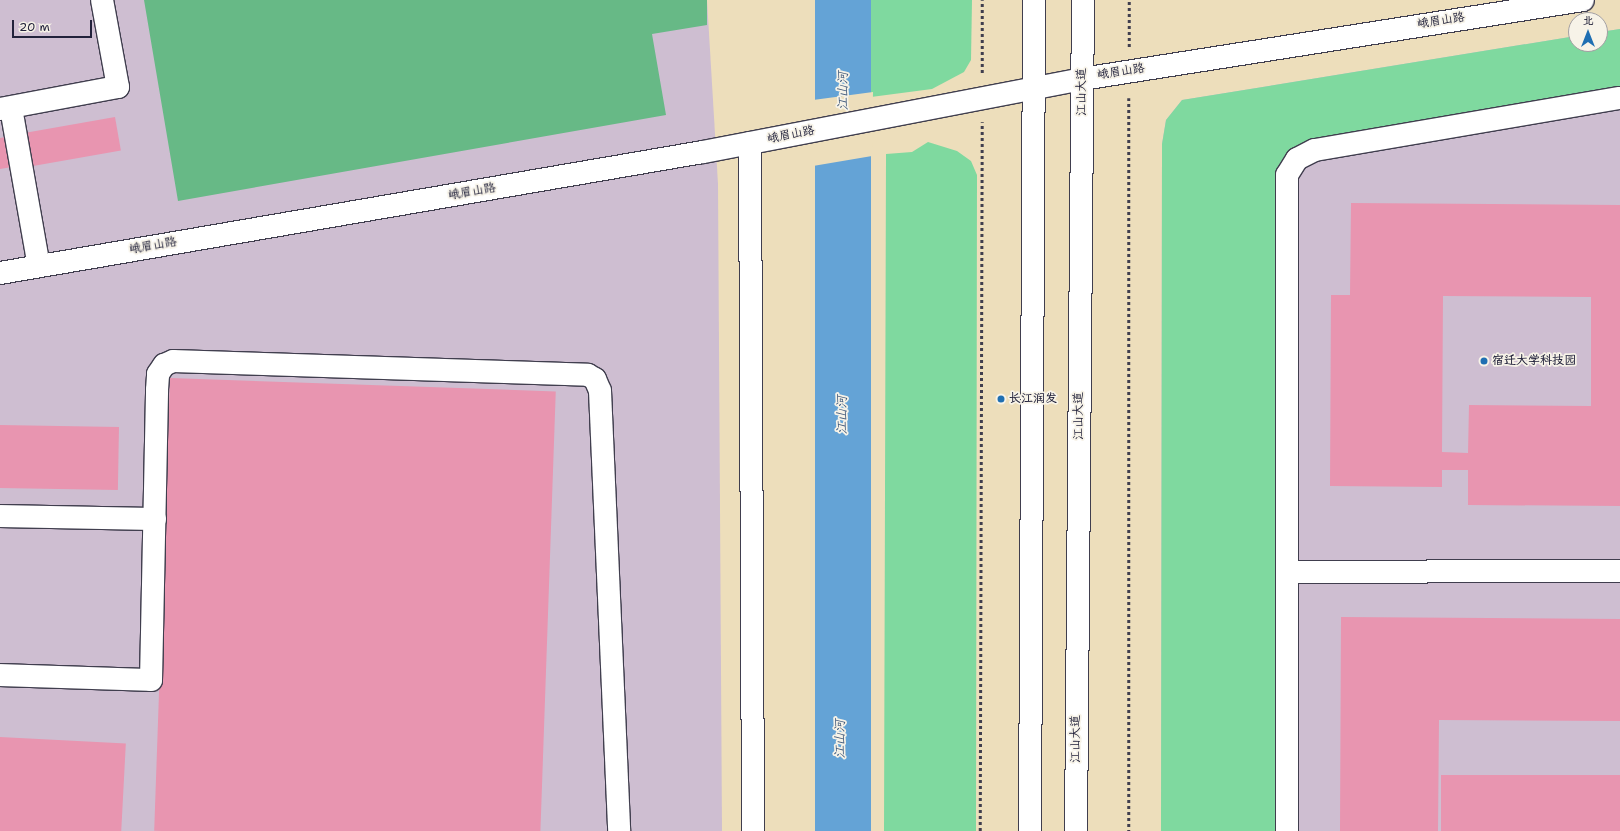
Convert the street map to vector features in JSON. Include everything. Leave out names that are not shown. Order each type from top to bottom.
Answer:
[{"type":"street","points":[[39,266],[5,108],[118,87],[102,0]]},
{"type":"street","points":[[1030,831],[1034,0]]},
{"type":"street","name":"江山大道","points":[[1076,831],[1083,0]]},
{"type":"street","name":"峨眉山路","points":[[0,273],[750,143],[1082,79],[1583,0]]},
{"type":"street","points":[[1287,831],[1287,174],[1297,159],[1315,150],[1620,98]]},
{"type":"street","points":[[750,143],[753,831]]},
{"type":"street","points":[[0,674],[151,680],[156,519],[158,374],[164,365],[173,360],[574,373],[596,379],[600,391],[619,831]]},
{"type":"street","points":[[0,516],[156,519]]},
{"type":"street","points":[[1287,572],[1620,571]]},
{"type":"path","points":[[980,831],[982,0]]},
{"type":"path","points":[[1129,0],[1129,831]]},
{"type":"shaded area","points":[[0,0],[707,0],[718,184],[722,831],[0,831]]},
{"type":"shaded area","points":[[1620,29],[1620,831],[1161,831],[1162,144],[1166,120],[1182,100],[1568,37],[1568,52],[1608,52],[1608,31]]},
{"type":"green space","points":[[144,0],[707,0],[707,25],[652,34],[666,115],[178,201]]},
{"type":"green space","points":[[871,0],[972,0],[971,60],[964,72],[932,89],[871,97]]},
{"type":"green space","points":[[1620,29],[1620,87],[1303,146],[1287,153],[1279,165],[1278,831],[1161,831],[1162,144],[1166,120],[1182,100],[1568,37],[1568,52],[1608,52],[1608,31]]},
{"type":"green space","points":[[928,142],[957,151],[971,161],[977,175],[976,831],[884,831],[886,154],[912,152]]},
{"type":"water","name":"江山河","points":[[815,0],[871,0],[871,831],[815,831]]},
{"type":"pier","points":[[873,92],[872,156],[813,166],[813,100]]},
{"type":"building","points":[[115,117],[121,150],[27,167],[21,133]]},
{"type":"building","points":[[6,137],[12,167],[0,169],[0,138]]},
{"type":"building","points":[[1351,203],[1620,205],[1620,506],[1468,505],[1468,470],[1442,470],[1442,487],[1330,486],[1331,295],[1350,295]],"holes":[[[1443,296],[1591,297],[1591,406],[1469,405],[1468,453],[1442,452]]]},
{"type":"building","points":[[170,378],[556,391],[540,831],[154,831]]},
{"type":"building","points":[[0,425],[119,427],[118,490],[0,488]]},
{"type":"building","points":[[1341,617],[1620,619],[1620,721],[1439,720],[1438,831],[1340,831]]},
{"type":"building","points":[[0,737],[126,744],[121,831],[0,831]]},
{"type":"building","points":[[1441,775],[1620,775],[1620,831],[1441,831]]},
{"type":"place","name":"宿迁大学科技园","points":[[1484,361]]},
{"type":"place","name":"长江润发","points":[[1001,399]]}]
